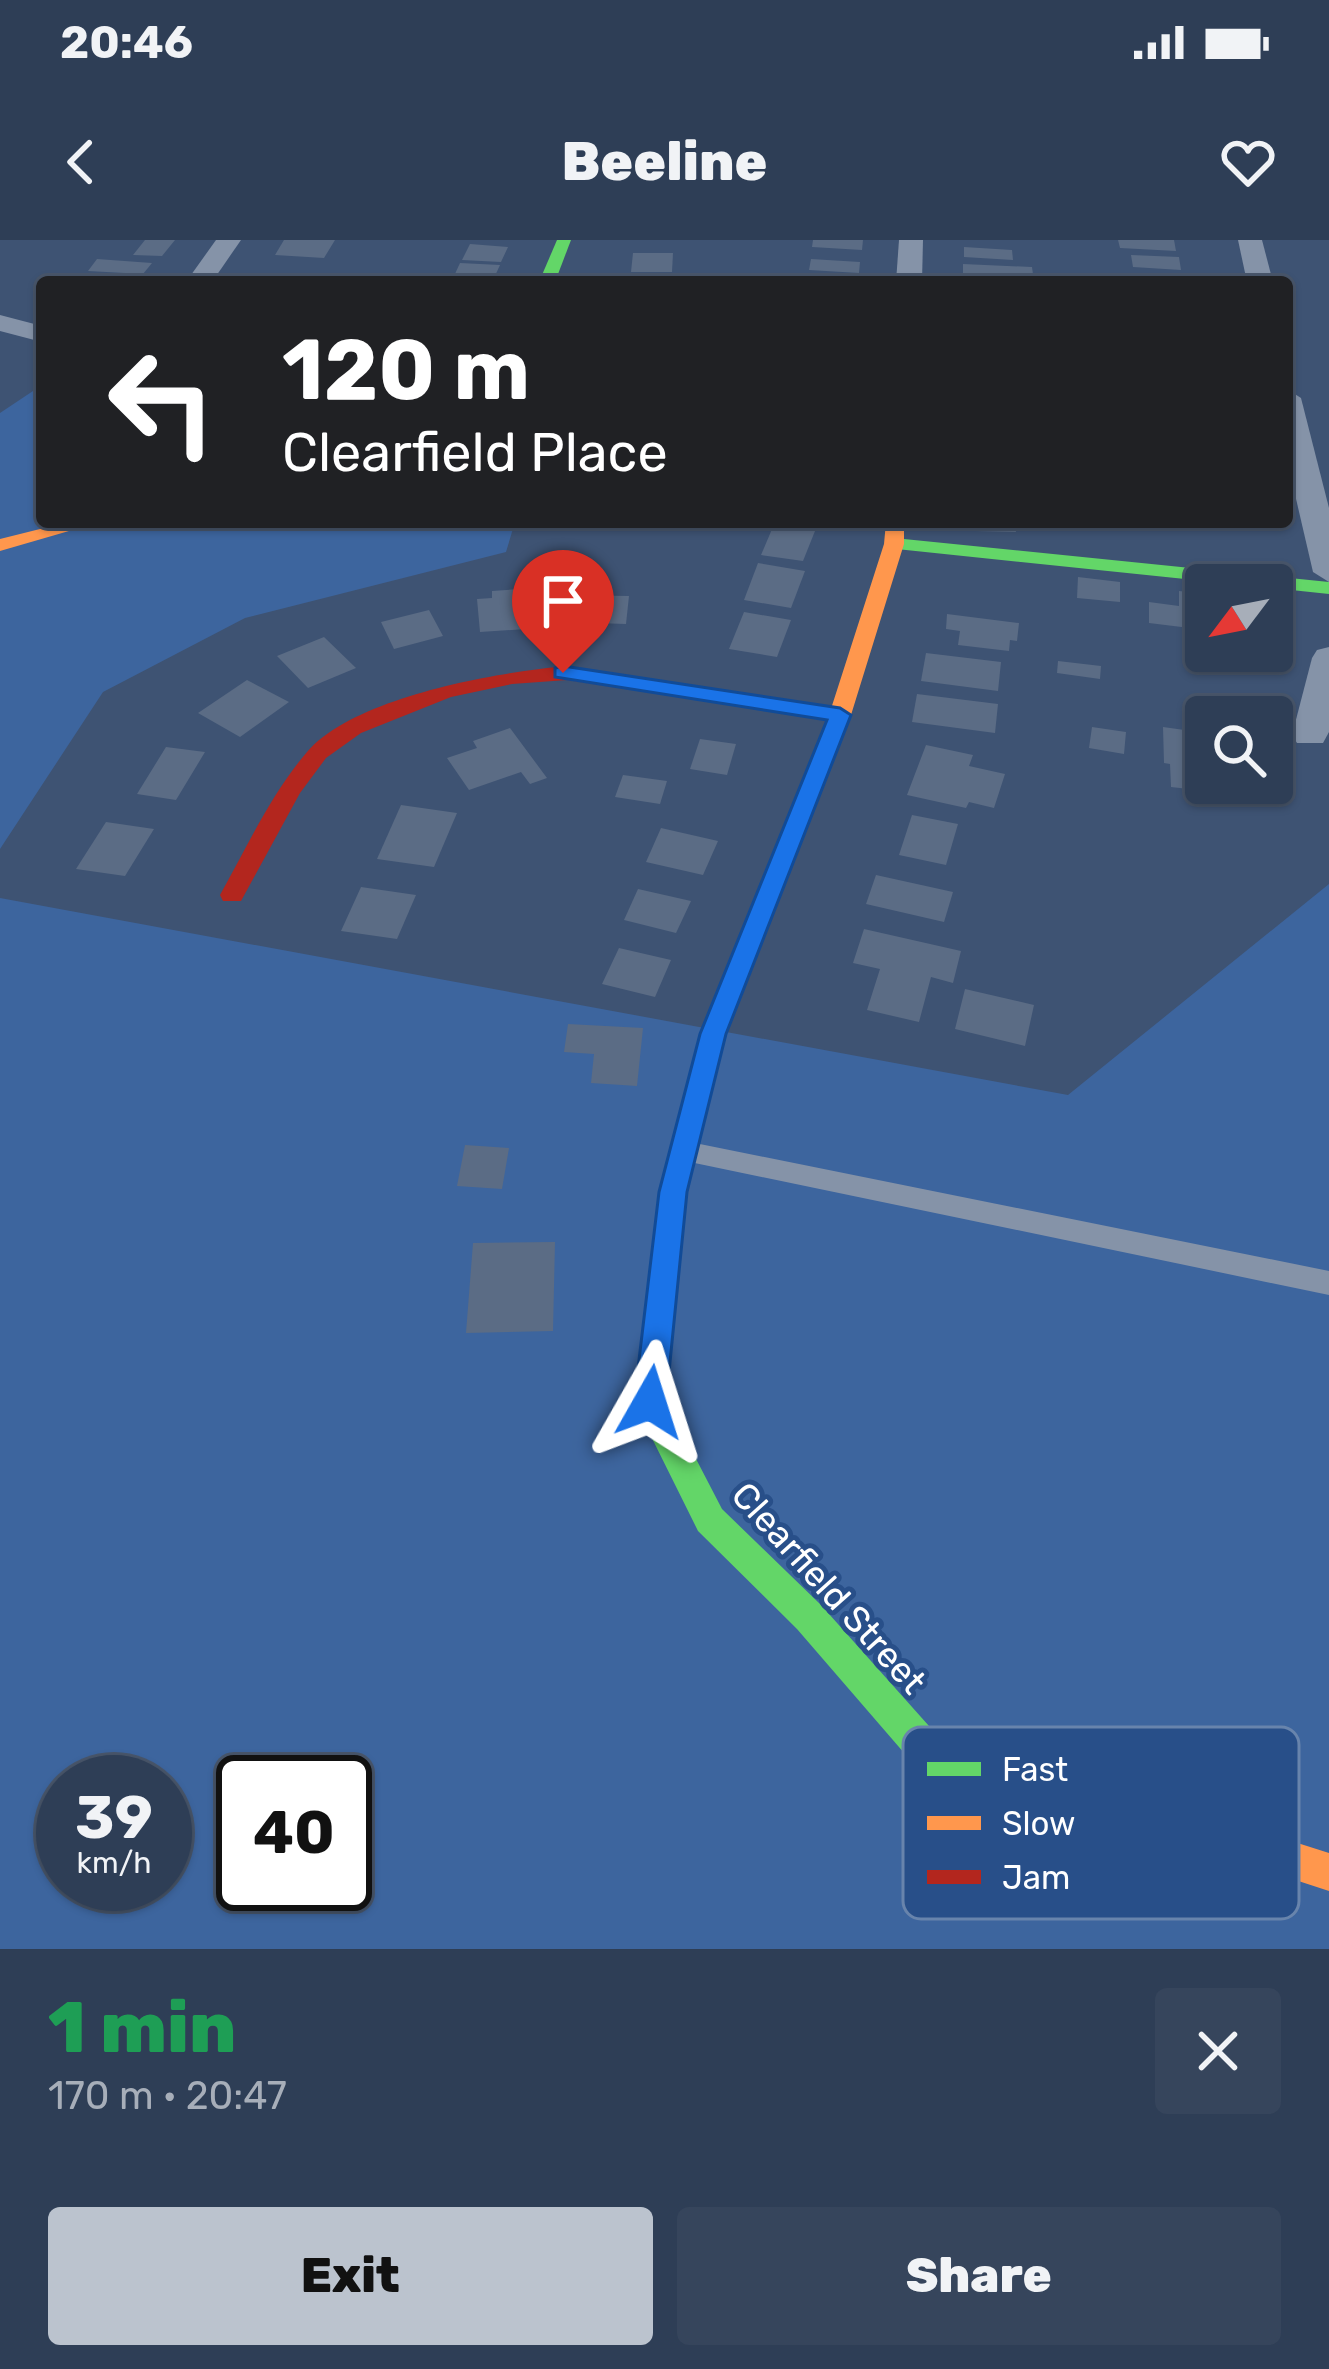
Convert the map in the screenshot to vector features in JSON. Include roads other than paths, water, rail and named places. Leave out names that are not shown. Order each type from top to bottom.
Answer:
[{"type":"street","points":[[203,276],[230,240]]},
{"type":"street","points":[[549,276],[564,240]]},
{"type":"street","points":[[909,276],[911,240]]},
{"type":"street","points":[[1250,240],[1259,276]]},
{"type":"street","points":[[0,323],[36,332]]},
{"type":"street","points":[[1293,423],[1329,572]]},
{"type":"street","points":[[0,545],[67,528]]},
{"type":"street","points":[[895,533],[1329,588]]},
{"type":"street","name":"Clearfield Street","points":[[895,533],[840,715],[713,1034],[673,1192],[650,1402],[710,1520],[809,1617],[906,1727]]},
{"type":"street","points":[[1310,735],[1329,658]]},
{"type":"street","points":[[232,895],[292,791],[328,743],[386,712],[467,686],[563,673],[840,715]]},
{"type":"street","name":"Clearfield Street","points":[[1299,1863],[1329,1873]]},
{"type":"lane","points":[[683,1150],[1329,1283]]}]
